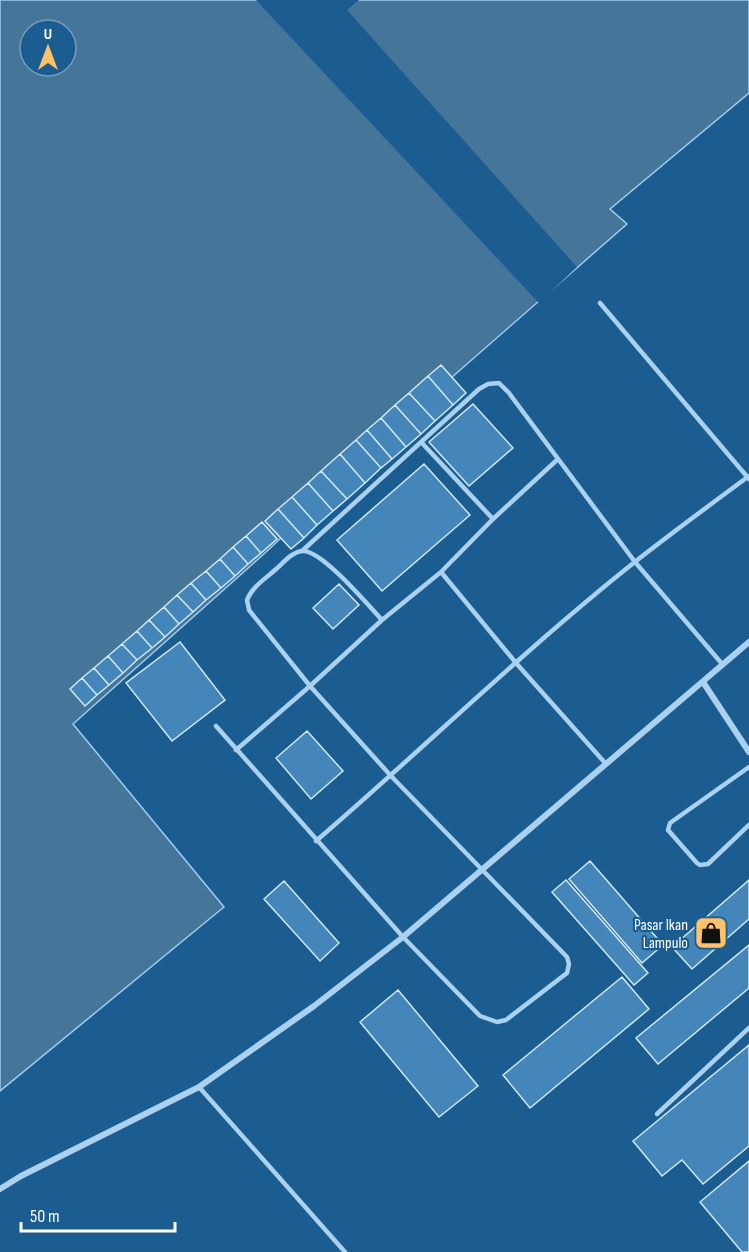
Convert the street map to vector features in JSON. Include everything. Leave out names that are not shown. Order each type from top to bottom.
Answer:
[{"type":"street","points":[[0,1189],[21,1176],[199,1087],[314,1006],[403,937],[749,642]]},
{"type":"street","points":[[703,682],[749,752]]},
{"type":"lane","points":[[316,841],[391,777],[516,663],[635,562],[748,478],[600,303]]},
{"type":"lane","points":[[216,726],[403,937],[480,1016],[497,1022],[506,1020],[567,973],[569,964],[567,957],[391,777],[310,687],[249,610],[246,603],[248,597],[255,588],[294,554],[302,551],[479,389],[494,382],[504,387],[509,393],[635,562],[723,665]]},
{"type":"lane","points":[[422,443],[493,519]]},
{"type":"lane","points":[[236,750],[310,687],[382,620],[441,572],[493,519],[558,459]]},
{"type":"lane","points":[[302,551],[313,554],[328,564],[382,620]]},
{"type":"lane","points":[[441,572],[516,663],[606,764]]},
{"type":"lane","points":[[749,767],[670,823],[668,830],[697,863],[704,865],[708,864],[749,825]]},
{"type":"lane","points":[[657,1114],[749,1028]]},
{"type":"lane","points":[[199,1087],[345,1252]]},
{"type":"water","points":[[0,0],[749,0],[749,93],[610,209],[627,224],[451,378],[265,553],[73,724],[224,907],[0,1091]]},
{"type":"pier","points":[[256,0],[359,0],[347,10],[577,267],[539,303]]},
{"type":"building","points":[[441,365],[466,393],[453,405],[428,376]]},
{"type":"building","points":[[428,376],[453,405],[435,421],[409,393]]},
{"type":"building","points":[[409,393],[435,421],[421,434],[395,405]]},
{"type":"building","points":[[473,404],[513,448],[469,486],[429,442]]},
{"type":"building","points":[[395,405],[421,434],[406,447],[381,418]]},
{"type":"building","points":[[381,418],[406,447],[392,459],[367,430]]},
{"type":"building","points":[[367,430],[392,459],[381,468],[356,440]]},
{"type":"building","points":[[356,440],[381,468],[365,483],[340,454]]},
{"type":"building","points":[[340,454],[365,483],[347,499],[321,471]]},
{"type":"building","points":[[424,464],[470,515],[382,591],[337,540]]},
{"type":"building","points":[[321,471],[347,499],[333,511],[308,483]]},
{"type":"building","points":[[308,483],[333,511],[317,525],[292,497]]},
{"type":"building","points":[[292,497],[317,525],[304,538],[278,509]]},
{"type":"building","points":[[278,509],[304,538],[291,549],[265,521]]},
{"type":"building","points":[[262,522],[277,539],[261,553],[246,536]]},
{"type":"building","points":[[246,536],[261,553],[248,564],[233,547]]},
{"type":"building","points":[[233,547],[248,564],[235,576],[220,559]]},
{"type":"building","points":[[220,559],[235,576],[221,588],[206,571]]},
{"type":"building","points":[[206,571],[221,588],[206,600],[191,583]]},
{"type":"building","points":[[191,583],[206,600],[193,612],[177,595]]},
{"type":"building","points":[[339,584],[359,605],[333,629],[313,608]]},
{"type":"building","points":[[177,595],[193,612],[179,624],[164,607]]},
{"type":"building","points":[[164,607],[179,624],[165,637],[149,620]]},
{"type":"building","points":[[149,620],[165,637],[152,648],[137,631]]},
{"type":"building","points":[[137,631],[152,648],[137,660],[122,644]]},
{"type":"building","points":[[180,642],[225,700],[172,741],[126,683]]},
{"type":"building","points":[[122,644],[137,660],[123,673],[108,656]]},
{"type":"building","points":[[108,656],[123,673],[109,685],[94,668]]},
{"type":"building","points":[[94,668],[109,685],[97,695],[82,678]]},
{"type":"building","points":[[82,678],[97,695],[85,706],[70,689]]},
{"type":"building","points":[[307,731],[343,771],[311,799],[276,758]]},
{"type":"building","points":[[590,861],[663,945],[642,963],[569,879]]},
{"type":"building","points":[[566,880],[648,973],[634,985],[552,892]]},
{"type":"building","name":"Pasar Ikan Lampulo","points":[[749,880],[749,919],[692,969],[672,947]]},
{"type":"building","points":[[284,881],[339,943],[320,961],[264,899]]},
{"type":"building","points":[[749,945],[749,988],[658,1064],[636,1038]]},
{"type":"building","points":[[622,977],[649,1009],[530,1108],[503,1075]]},
{"type":"building","points":[[398,990],[478,1086],[439,1117],[360,1022]]},
{"type":"building","points":[[749,1045],[749,1146],[703,1184],[682,1160],[662,1176],[633,1141]]},
{"type":"building","points":[[749,1161],[749,1252],[742,1252],[700,1202]]},
{"type":"place","name":"Pasar Ikan Lampulo","points":[[711,933]]}]
